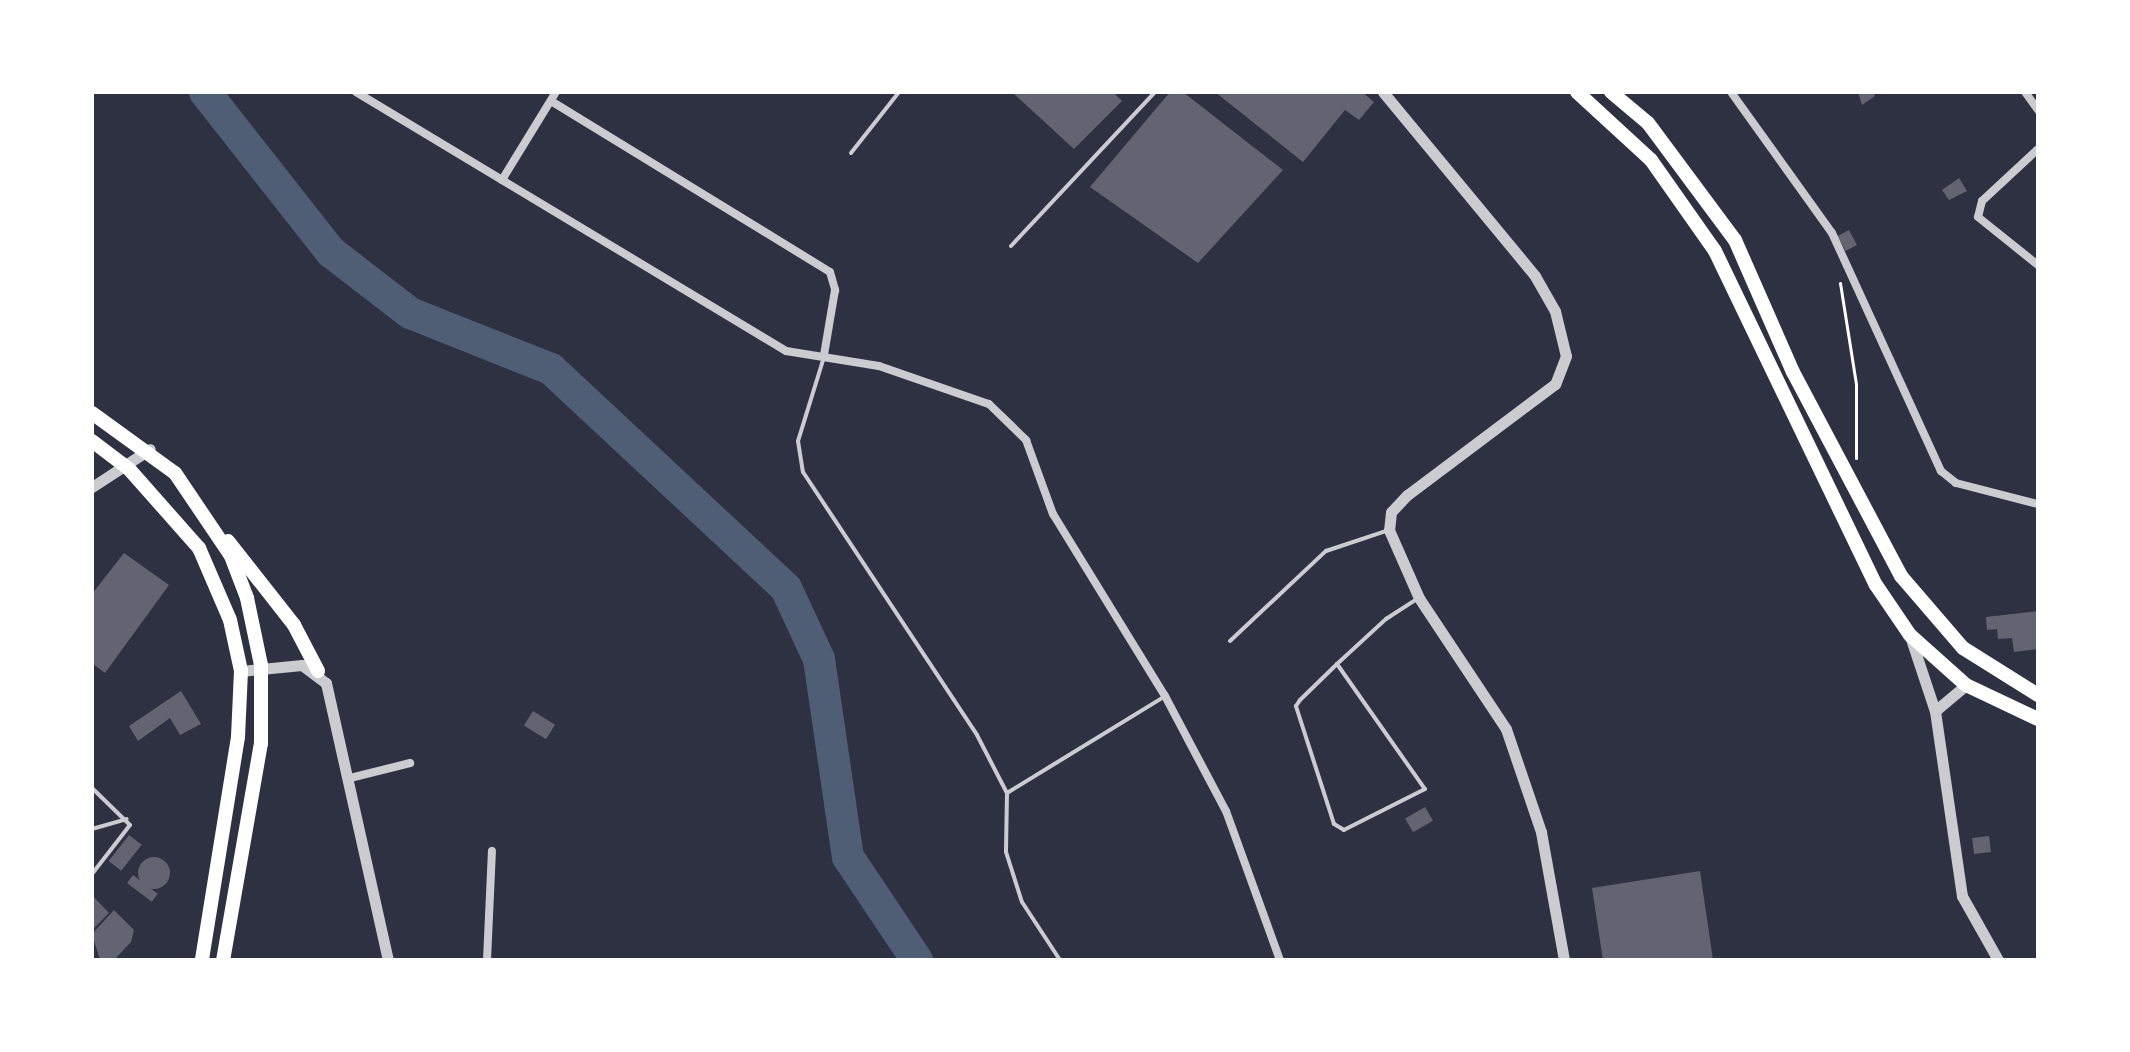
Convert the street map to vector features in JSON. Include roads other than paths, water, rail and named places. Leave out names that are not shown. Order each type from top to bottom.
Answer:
[{"type":"main road","points":[[1577,92],[1651,160],[1715,251],[1876,585],[1910,635],[1966,685],[2038,719]]},
{"type":"main road","points":[[1611,92],[1658,134],[1735,240],[1793,372],[1901,576],[1963,648],[2038,695]]},
{"type":"main road","points":[[92,413],[150,449],[218,534],[246,557],[318,671]]},
{"type":"main road","points":[[92,441],[129,469],[199,548],[230,620],[241,671],[238,737],[202,960]]},
{"type":"main road","points":[[218,534],[247,598],[261,665],[261,743],[223,960]]},
{"type":"street","points":[[356,92],[786,351],[824,355],[944,384],[989,404],[1026,440],[1053,514],[1165,696],[1226,811],[1280,960]]},
{"type":"street","points":[[502,180],[556,92]]},
{"type":"street","points":[[1383,92],[1535,276],[1555,311],[1566,356],[1555,384],[1407,495],[1391,512],[1389,530],[1419,598],[1506,729],[1541,832],[1564,960]]},
{"type":"street","points":[[1731,92],[1832,233],[1941,471],[1956,483],[2038,504]]},
{"type":"street","points":[[2025,92],[2038,110]]},
{"type":"street","points":[[551,101],[830,272],[835,290],[824,355]]},
{"type":"street","points":[[2038,149],[1982,201],[1978,217],[2038,265]]},
{"type":"street","points":[[92,487],[129,469],[150,449]]},
{"type":"street","points":[[1910,635],[1935,711],[1962,896],[1998,960]]},
{"type":"street","points":[[241,671],[261,665],[318,671],[350,778],[388,960]]},
{"type":"street","points":[[1935,711],[1966,685]]},
{"type":"street","points":[[350,778],[410,763]]},
{"type":"street","points":[[487,960],[492,851]]},
{"type":"lane","points":[[851,153],[899,92]]},
{"type":"lane","points":[[1011,246],[1155,92]]},
{"type":"lane","points":[[824,355],[798,441],[803,472],[908,625],[1007,793],[1006,852],[1022,902],[1060,960]]},
{"type":"lane","points":[[1230,641],[1326,551],[1389,530]]},
{"type":"lane","points":[[1337,664],[1425,789],[1344,830],[1334,824],[1297,715],[1300,700],[1337,664],[1419,598]]},
{"type":"lane","points":[[1007,793],[1165,696]]},
{"type":"lane","points":[[92,788],[127,819],[128,832],[92,874]]},
{"type":"lane","points":[[92,829],[127,819]]},
{"type":"waterway","points":[[205,92],[331,252],[410,313],[551,369],[786,588],[819,659],[848,857],[917,960]]}]
